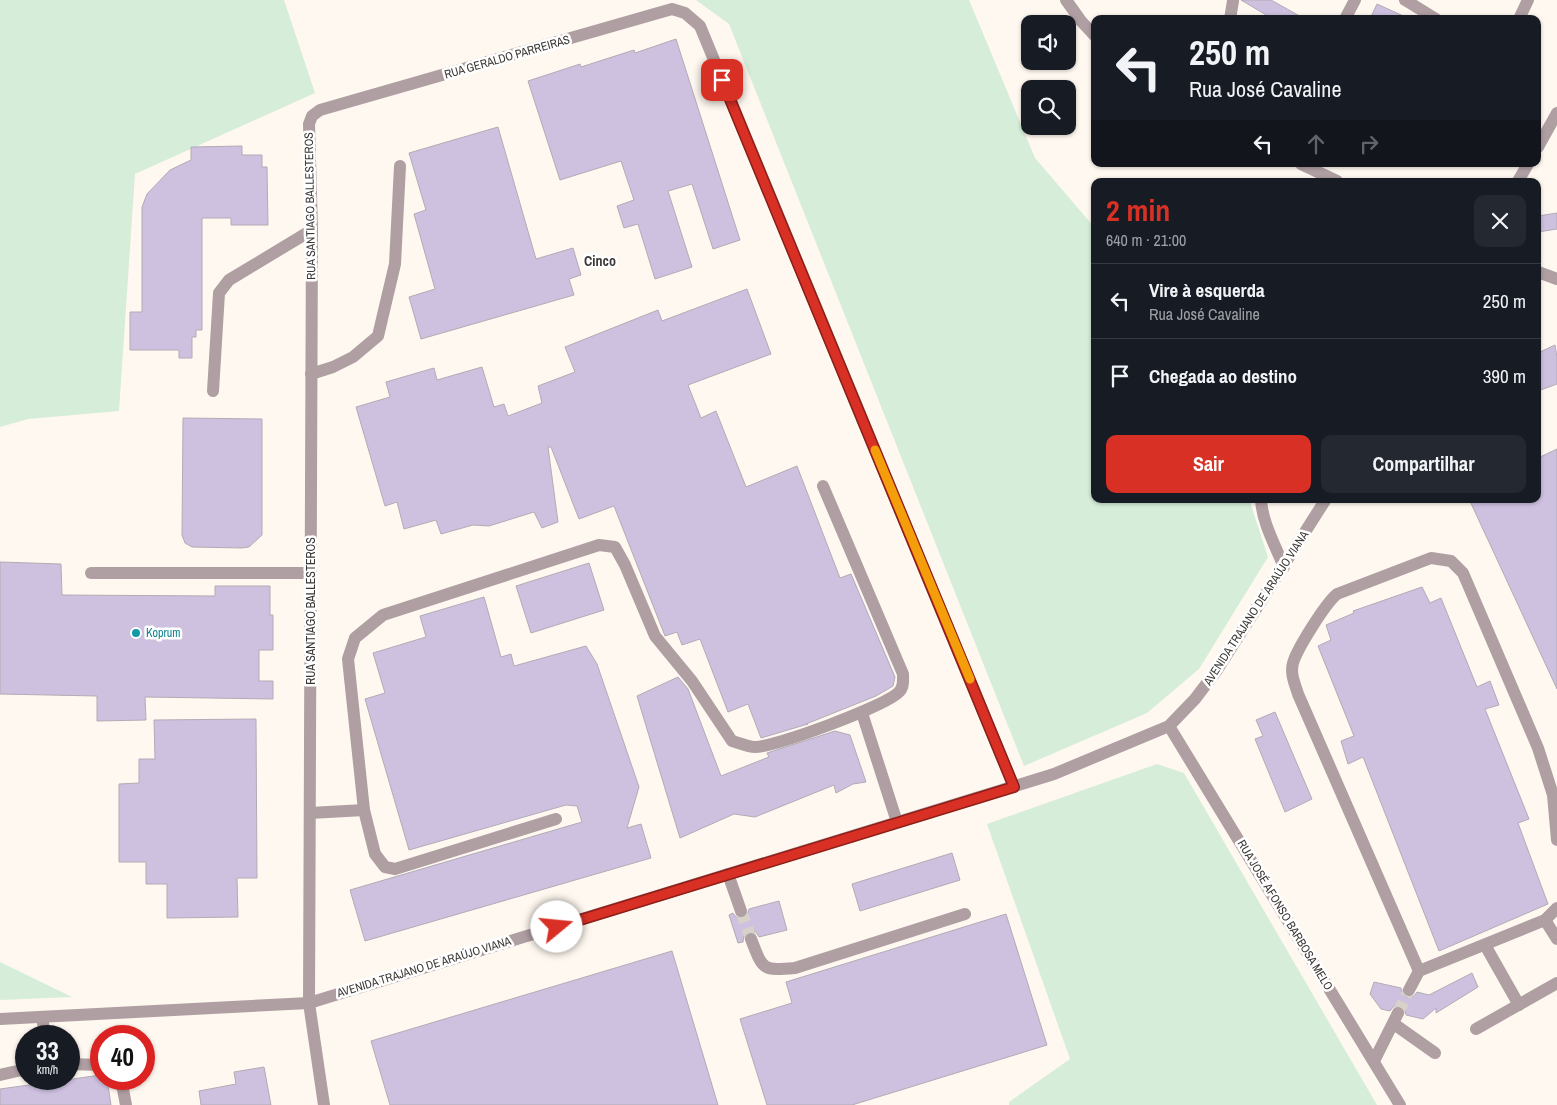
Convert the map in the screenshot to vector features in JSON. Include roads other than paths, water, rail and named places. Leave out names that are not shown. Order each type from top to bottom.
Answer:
[{"type":"street","points":[[1066,0],[1091,32]]},
{"type":"street","points":[[1347,15],[1355,0]]},
{"type":"street","points":[[1404,0],[1429,15]]},
{"type":"street","points":[[1521,15],[1528,0]]},
{"type":"street","points":[[1231,15],[1233,1]]},
{"type":"street","name":"RUA GERALDO PARREIRAS","points":[[312,116],[320,110],[672,10],[685,13],[700,26],[1014,787]]},
{"type":"street","points":[[1541,142],[1557,113]]},
{"type":"street","name":"RUA SANTIAGO BALLESTEROS","points":[[312,116],[309,124],[312,230],[309,1003],[324,1105]]},
{"type":"street","points":[[311,374],[333,367],[353,357],[378,336],[395,264],[400,166]]},
{"type":"street","points":[[1307,167],[1331,178]]},
{"type":"street","points":[[1520,178],[1526,167]]},
{"type":"street","points":[[213,391],[219,293],[229,280],[312,230]]},
{"type":"street","points":[[1541,273],[1557,279]]},
{"type":"street","points":[[556,819],[394,869],[385,867],[375,854],[364,810],[348,659],[355,638],[383,616],[600,545],[615,547],[625,565],[655,636],[692,681],[732,741],[755,747],[862,713],[898,693],[904,684],[902,674],[823,486]]},
{"type":"street","points":[[1262,503],[1267,526],[1284,566]]},
{"type":"street","name":"AVENIDA TRAJANO DE ARAÚJO VIANA","points":[[0,1019],[309,1003],[1054,774],[1169,726],[1196,699],[1217,670],[1323,503]]},
{"type":"street","points":[[1419,971],[1302,703],[1292,675],[1293,663],[1327,603],[1337,594],[1431,558],[1451,561],[1463,573],[1538,748],[1553,795],[1557,840]]},
{"type":"street","points":[[92,573],[311,574]]},
{"type":"street","points":[[862,713],[897,822]]},
{"type":"street","name":"RUA JOSÉ AFONSO BARBOSA MELO","points":[[1169,726],[1400,1105]]},
{"type":"street","points":[[310,813],[364,810]]},
{"type":"street","points":[[728,874],[741,911]]},
{"type":"street","points":[[1409,990],[1419,971],[1546,920],[1557,908]]},
{"type":"street","points":[[751,940],[761,963],[766,967],[771,970],[795,968],[965,914]]},
{"type":"street","points":[[1546,920],[1557,939]]},
{"type":"street","points":[[1485,944],[1519,1005]]},
{"type":"street","points":[[1476,1030],[1557,983]]},
{"type":"street","points":[[42,1017],[43,1025]]},
{"type":"street","points":[[1374,1061],[1396,1018],[1435,1053]]},
{"type":"street","points":[[0,1075],[15,1072]]},
{"type":"street","points":[[123,1090],[126,1105]]},
{"type":"tunnel","points":[[741,911],[751,939]]},
{"type":"tunnel","points":[[1398,1013],[1409,990]]},
{"type":"place","name":"Koprum","points":[[136,633]]},
{"type":"district","name":"Cinco","points":[[600,261]]}]
